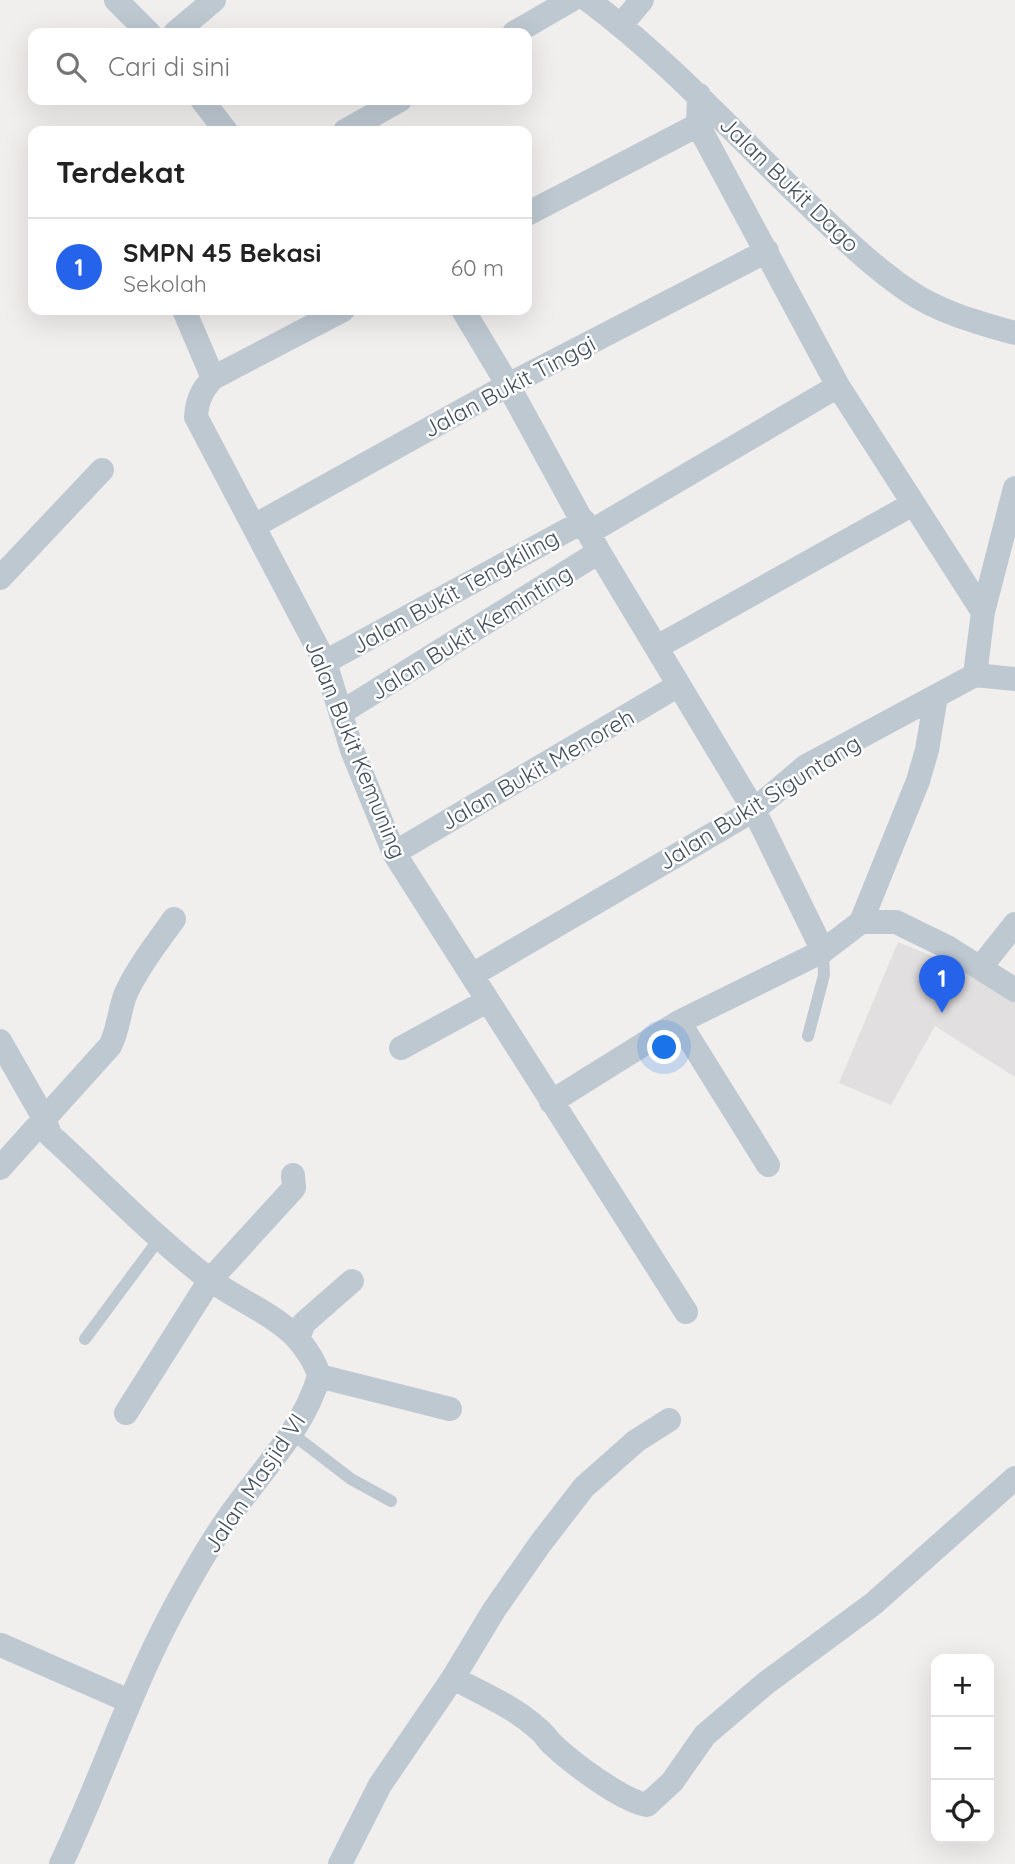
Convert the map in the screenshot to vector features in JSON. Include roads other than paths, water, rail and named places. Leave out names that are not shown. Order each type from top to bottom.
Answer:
[{"type":"street","points":[[116,0],[144,28]]},
{"type":"street","points":[[181,28],[214,0]]},
{"type":"street","points":[[523,28],[571,0]]},
{"type":"street","name":"Jalan Bukit Dago","points":[[588,0],[621,25],[699,95],[827,222],[908,291],[970,319],[1015,333]]},
{"type":"street","points":[[621,25],[642,0]]},
{"type":"street","points":[[699,95],[698,125],[838,386],[983,612]]},
{"type":"street","points":[[206,105],[222,126]]},
{"type":"street","points":[[362,126],[393,105]]},
{"type":"street","points":[[532,211],[698,125]]},
{"type":"street","name":"Jalan Bukit Tinggi","points":[[254,526],[508,385],[767,251]]},
{"type":"street","points":[[186,315],[213,378],[333,315]]},
{"type":"street","points":[[466,315],[591,535],[754,810],[823,951]]},
{"type":"street","name":"Jalan Bukit Kemuning","points":[[213,378],[202,391],[196,417],[326,662],[352,750],[394,853],[686,1312]]},
{"type":"street","name":"Jalan Bukit Tengkiling","points":[[326,662],[591,535],[838,386]]},
{"type":"street","points":[[0,578],[102,470]]},
{"type":"street","points":[[1015,488],[983,612],[975,675],[1015,679]]},
{"type":"street","points":[[657,647],[913,504]]},
{"type":"street","name":"Jalan Bukit Keminting","points":[[342,712],[591,535]]},
{"type":"street","name":"Jalan Bukit Siguntang","points":[[472,975],[754,810],[806,766],[975,675]]},
{"type":"street","name":"Jalan Bukit Menoreh","points":[[394,853],[679,685]]},
{"type":"street","points":[[551,1102],[678,1022],[823,951],[862,922],[918,781],[927,750],[936,696]]},
{"type":"street","points":[[0,1168],[110,1046],[117,1032],[125,995],[174,919]]},
{"type":"street","points":[[862,922],[896,922],[947,947],[1015,990]]},
{"type":"street","points":[[980,968],[1015,924]]},
{"type":"street","points":[[401,1048],[487,1001]]},
{"type":"street","points":[[678,1022],[768,1165]]},
{"type":"street","points":[[0,1041],[45,1120],[50,1135],[159,1239],[210,1280],[298,1338],[319,1376],[450,1409]]},
{"type":"street","points":[[126,1413],[210,1280],[294,1188],[293,1175]]},
{"type":"street","points":[[298,1338],[304,1324],[317,1310],[352,1281]]},
{"type":"street","name":"Jalan Masjid VI","points":[[61,1864],[129,1701],[170,1616],[232,1512],[291,1433],[319,1376]]},
{"type":"street","points":[[340,1864],[380,1785],[540,1544],[584,1487],[636,1441],[669,1420]]},
{"type":"street","points":[[453,1678],[512,1710],[582,1768],[634,1802],[647,1805],[672,1782],[705,1735],[777,1674],[873,1604],[1015,1478]]},
{"type":"street","points":[[1,1645],[129,1701]]},
{"type":"lane","points":[[808,1036],[824,975],[823,951]]},
{"type":"lane","points":[[85,1339],[159,1239]]},
{"type":"lane","points":[[291,1433],[351,1479],[391,1501]]},
{"type":"place","name":"SMPN 45 Bekasi","points":[[942,1013]]}]
